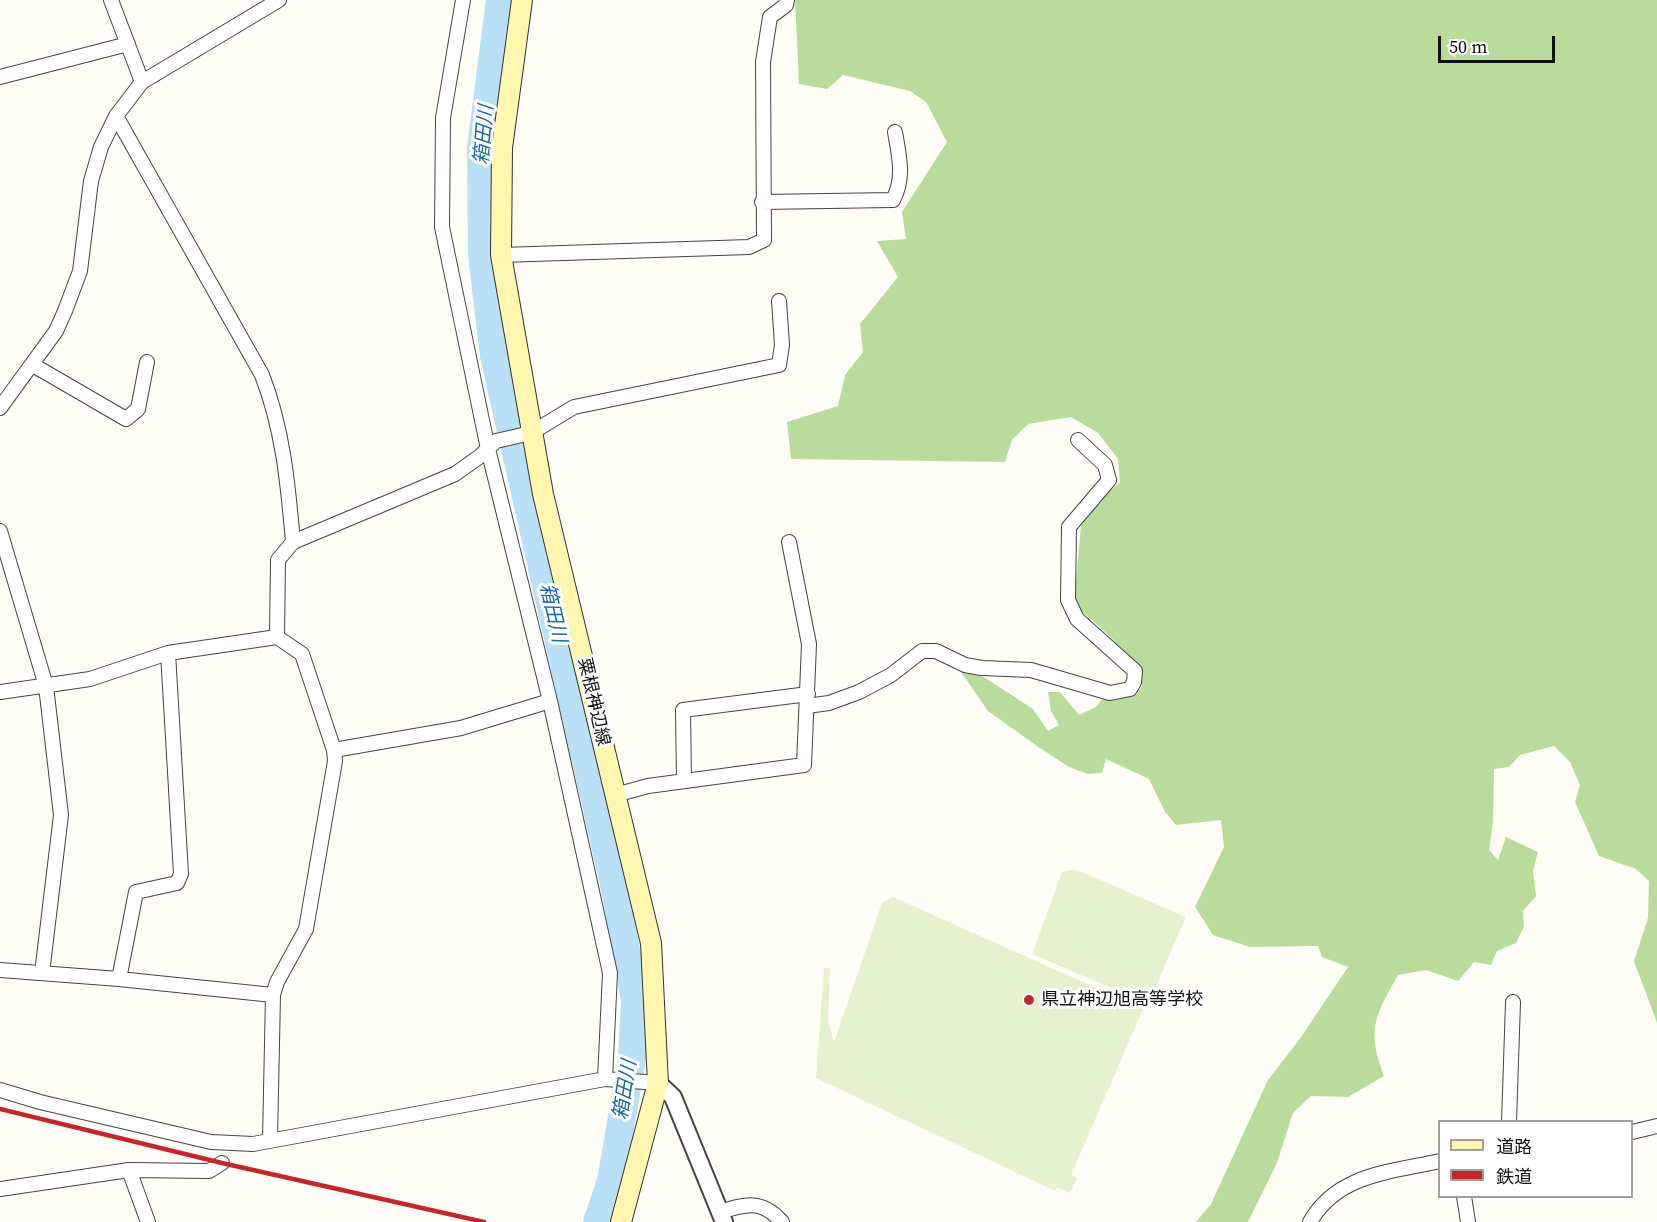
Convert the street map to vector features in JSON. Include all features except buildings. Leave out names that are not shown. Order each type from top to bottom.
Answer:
[{"type":"main road","name":"粟根神辺線","points":[[522,0],[502,148],[501,255],[529,433],[651,943],[655,1082],[621,1222]]},
{"type":"street","points":[[111,0],[142,82]]},
{"type":"street","points":[[0,408],[56,331],[80,271],[91,181],[101,147],[116,116],[142,82],[279,0]]},
{"type":"street","points":[[463,0],[443,118],[441,227],[610,973],[608,1079]]},
{"type":"street","points":[[501,255],[749,248],[764,240],[763,62],[770,17],[786,5],[787,0]]},
{"type":"street","points":[[0,77],[128,44]]},
{"type":"street","points":[[116,116],[262,375],[271,397],[285,453],[293,542]]},
{"type":"street","points":[[762,202],[893,200],[900,187],[901,163],[895,132]]},
{"type":"street","points":[[277,637],[278,560],[293,542],[455,474],[492,445],[529,433],[574,407],[778,365],[782,345],[779,301]]},
{"type":"street","points":[[33,365],[126,419],[138,409],[147,362]]},
{"type":"street","points":[[684,781],[683,710],[808,700],[828,703],[859,692],[891,675],[922,651],[936,651],[965,665],[982,668],[1031,670],[1110,693],[1130,688],[1134,682],[1135,671],[1077,619],[1068,600],[1069,527],[1109,480],[1105,465],[1078,440]]},
{"type":"street","points":[[0,531],[46,686],[61,815],[42,973]]},
{"type":"street","points":[[615,795],[684,781],[804,765],[809,644],[789,542]]},
{"type":"street","points":[[0,692],[90,680],[168,653],[277,637],[302,654],[334,750],[333,772],[306,929],[277,982],[273,995],[270,1140]]},
{"type":"street","points":[[119,979],[136,892],[177,883],[181,874],[168,653]]},
{"type":"street","points":[[334,750],[461,728],[550,701]]},
{"type":"street","points":[[0,970],[119,979],[273,995]]},
{"type":"street","points":[[1509,1120],[1513,1002]]},
{"type":"street","points":[[0,1090],[211,1142],[254,1144],[608,1079],[655,1082],[673,1097],[722,1217],[747,1204],[771,1210],[782,1222]]},
{"type":"street","points":[[1633,1132],[1657,1126]]},
{"type":"street","points":[[1310,1222],[1319,1205],[1356,1180],[1438,1161]]},
{"type":"street","points":[[0,1189],[129,1170],[209,1171],[222,1163]]},
{"type":"street","points":[[129,1170],[148,1222]]},
{"type":"street","points":[[1464,1198],[1468,1222]]},
{"type":"green space","points":[[795,0],[1657,0],[1657,1023],[1634,961],[1648,918],[1649,881],[1636,869],[1599,856],[1575,802],[1580,785],[1570,762],[1554,746],[1520,755],[1509,767],[1494,769],[1493,822],[1489,850],[1498,860],[1506,837],[1538,852],[1533,871],[1536,896],[1523,911],[1524,926],[1516,943],[1497,951],[1491,965],[1474,962],[1458,981],[1426,970],[1398,975],[1383,1002],[1376,1024],[1376,1046],[1384,1076],[1348,1097],[1311,1096],[1293,1113],[1277,1163],[1248,1222],[1196,1222],[1211,1204],[1268,1080],[1299,1040],[1348,967],[1322,957],[1318,946],[1250,947],[1213,935],[1195,907],[1224,847],[1221,820],[1176,825],[1165,812],[1149,779],[1106,759],[1102,773],[1088,774],[1069,767],[988,711],[961,672],[979,674],[1033,709],[1048,731],[1059,725],[1051,711],[1048,692],[1060,692],[1079,715],[1096,707],[1103,698],[1137,694],[1142,686],[1132,662],[1124,651],[1074,605],[1081,526],[1097,500],[1120,483],[1118,459],[1098,433],[1071,417],[1028,424],[1012,440],[1005,462],[791,459],[787,422],[838,406],[845,375],[863,352],[860,324],[898,277],[877,241],[906,239],[902,212],[947,142],[926,102],[910,91],[843,75],[827,89],[799,84]]},
{"type":"green space","points":[[1075,869],[1186,917],[1148,1004],[1032,954],[1062,872]]},
{"type":"green space","points":[[893,897],[1143,1009],[1071,1175],[1077,1178],[1070,1193],[1057,1187],[1055,1191],[816,1078],[824,968],[830,968],[828,1021],[834,1042],[882,903]]},
{"type":"waterway","name":"箱田川","points":[[500,0],[481,148],[482,255],[494,356],[616,893],[635,1001],[632,1058],[611,1181],[597,1222]]},
{"type":"railway","points":[[0,1109],[222,1163],[484,1222]]},
{"type":"place","name":"県立神辺旭高等学校","points":[[1029,1000]]}]
